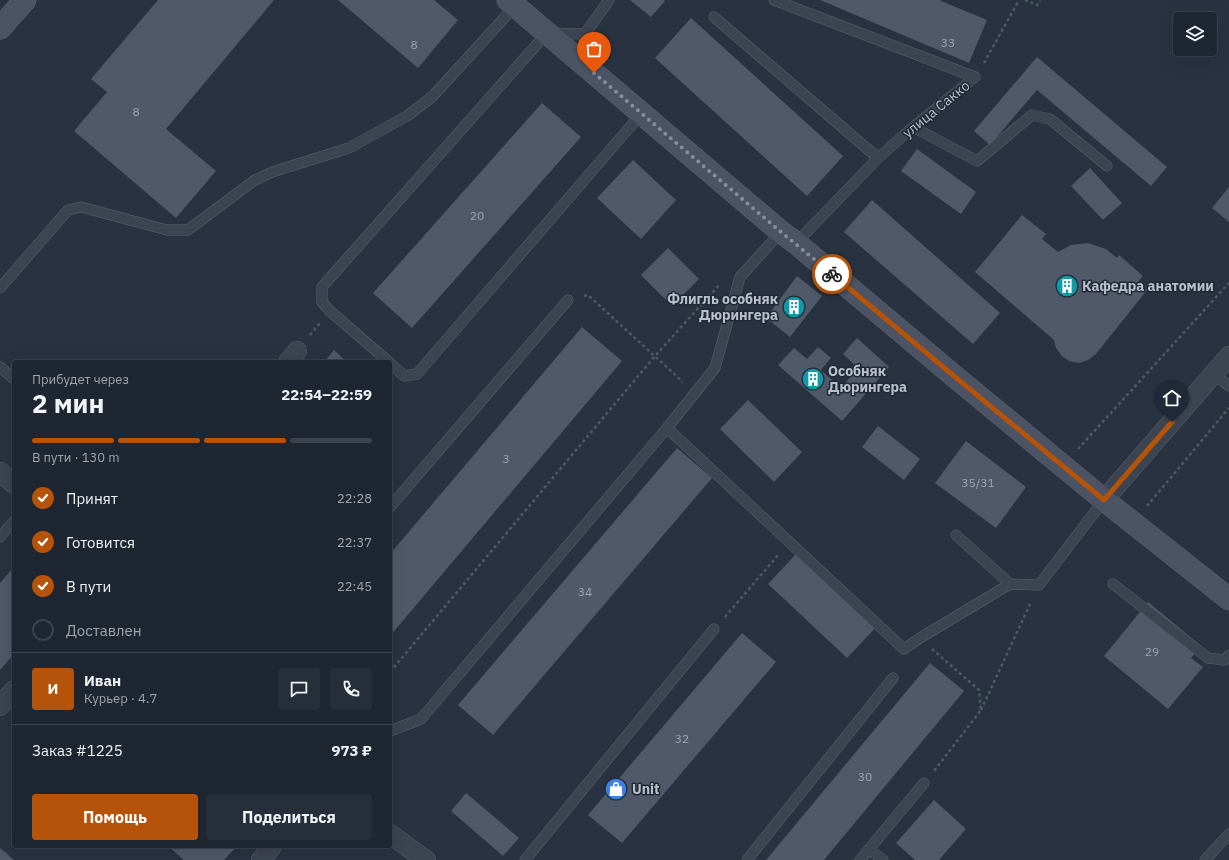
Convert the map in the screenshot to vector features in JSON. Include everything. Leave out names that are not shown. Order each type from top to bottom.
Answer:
[{"type":"street","points":[[0,28],[25,0]]},
{"type":"street","points":[[511,3],[954,376],[1104,500],[1229,599]]},
{"type":"street","points":[[1104,500],[1229,356]]},
{"type":"street","points":[[0,706],[12,692]]},
{"type":"street","points":[[392,835],[426,860]]},
{"type":"street","points":[[261,860],[270,848]]},
{"type":"lane","points":[[387,360],[330,311],[322,302],[322,287],[547,34],[585,34],[609,0]]},
{"type":"lane","name":"улица Сакко","points":[[774,0],[976,77]]},
{"type":"lane","points":[[0,288],[68,210],[81,208],[167,230],[188,230],[255,180],[272,172],[349,148],[407,116],[432,97],[511,3]]},
{"type":"lane","points":[[714,17],[878,158]]},
{"type":"lane","name":"улица Сакко","points":[[392,730],[421,719],[667,428],[715,368],[740,277],[788,237],[913,127],[976,77]]},
{"type":"lane","points":[[392,365],[404,376],[417,374],[642,113]]},
{"type":"lane","points":[[913,127],[977,161],[1032,115],[1050,120],[1107,166]]},
{"type":"lane","points":[[392,505],[568,300]]},
{"type":"lane","points":[[0,367],[12,377]]},
{"type":"lane","points":[[1213,374],[1229,386]]},
{"type":"lane","points":[[667,428],[904,649],[1010,584],[1039,585],[1104,500]]},
{"type":"lane","points":[[0,537],[12,523]]},
{"type":"lane","points":[[956,535],[1010,584]]},
{"type":"lane","points":[[1113,584],[1208,658],[1225,660],[1229,655]]},
{"type":"lane","points":[[525,860],[714,629]]},
{"type":"lane","points":[[747,860],[893,678]]},
{"type":"lane","points":[[860,860],[924,783]]},
{"type":"lane","points":[[1205,860],[1229,834]]},
{"type":"lane","points":[[869,849],[882,860]]},
{"type":"path","points":[[976,77],[1018,0]]},
{"type":"path","points":[[1025,0],[1037,5],[1040,0]]},
{"type":"path","points":[[392,670],[655,356],[722,281]]},
{"type":"path","points":[[1078,449],[1229,283]]},
{"type":"path","points":[[568,300],[588,296],[694,393]]},
{"type":"path","points":[[292,357],[330,311]]},
{"type":"path","points":[[1133,522],[1229,408]]},
{"type":"path","points":[[714,629],[789,542]]},
{"type":"path","points":[[924,783],[981,710],[1039,585]]},
{"type":"path","points":[[920,638],[979,690],[981,710]]},
{"type":"building","points":[[158,0],[274,0],[166,129],[216,171],[176,218],[74,131],[107,92],[91,79]]},
{"type":"building","points":[[338,0],[434,0],[458,20],[418,68]]},
{"type":"building","points":[[630,0],[664,0],[665,1],[651,17]]},
{"type":"building","points":[[820,0],[939,0],[987,20],[969,63]]},
{"type":"building","points":[[691,18],[843,156],[807,196],[655,58]]},
{"type":"building","points":[[1037,57],[1167,167],[1151,186],[1037,90],[990,145],[974,131]]},
{"type":"building","points":[[542,103],[581,137],[412,328],[373,293]]},
{"type":"building","points":[[917,149],[976,192],[961,214],[901,171]]},
{"type":"building","points":[[633,160],[676,200],[641,239],[597,198]]},
{"type":"building","points":[[1090,168],[1122,203],[1103,220],[1071,186]]},
{"type":"building","points":[[1229,187],[1229,222],[1212,208]]},
{"type":"building","points":[[872,200],[1000,313],[973,344],[844,232]]},
{"type":"building","name":"Кафедра анатомии","points":[[1022,215],[1046,234],[1042,239],[1058,252],[1071,245],[1088,243],[1106,249],[1117,258],[1119,255],[1143,276],[1138,282],[1147,290],[1096,354],[1088,360],[1079,363],[1069,361],[1062,356],[1056,348],[1054,340],[975,272]]},
{"type":"building","points":[[668,248],[699,279],[672,306],[641,275]]},
{"type":"building","name":"Флигль особняк Дюрингера","points":[[797,276],[822,296],[790,337],[766,318]]},
{"type":"building","points":[[582,327],[622,361],[392,634],[392,552]]},
{"type":"building","name":"Особняк Дюрингера","points":[[857,338],[889,367],[842,421],[778,365],[794,348],[807,359],[818,347],[831,358],[821,370],[841,388],[858,368],[843,354]]},
{"type":"building","points":[[334,350],[345,360],[326,360]]},
{"type":"building","points":[[748,400],[802,452],[774,482],[720,429]]},
{"type":"building","points":[[878,426],[920,459],[904,480],[862,447]]},
{"type":"building","points":[[966,441],[1026,487],[996,528],[935,483]]},
{"type":"building","points":[[677,448],[712,478],[493,735],[458,705]]},
{"type":"building","points":[[799,551],[878,625],[847,658],[768,584]]},
{"type":"building","points":[[12,569],[12,656],[0,670],[0,583]]},
{"type":"building","points":[[1148,602],[1201,646],[1191,658],[1203,667],[1168,709],[1104,656]]},
{"type":"building","points":[[742,633],[776,662],[622,843],[588,815]]},
{"type":"building","points":[[930,663],[964,691],[824,860],[766,860]]},
{"type":"building","points":[[466,793],[519,838],[503,856],[451,811]]},
{"type":"building","points":[[934,800],[966,829],[939,860],[915,860],[896,843]]},
{"type":"building","points":[[0,848],[14,860],[0,860]]},
{"type":"building","points":[[170,848],[235,848],[224,860],[184,860]]},
{"type":"way so far","points":[[594,73],[832,274]]},
{"type":"place","name":"Кафедра анатомии","points":[[1067,286]]},
{"type":"place","name":"Флигль особняк Дюрингера","points":[[794,307]]},
{"type":"place","name":"Особняк Дюрингера","points":[[813,379]]},
{"type":"place","name":"Unit","points":[[616,789]]},
{"type":"route","points":[[832,274],[1104,500],[1172,422]]}]
